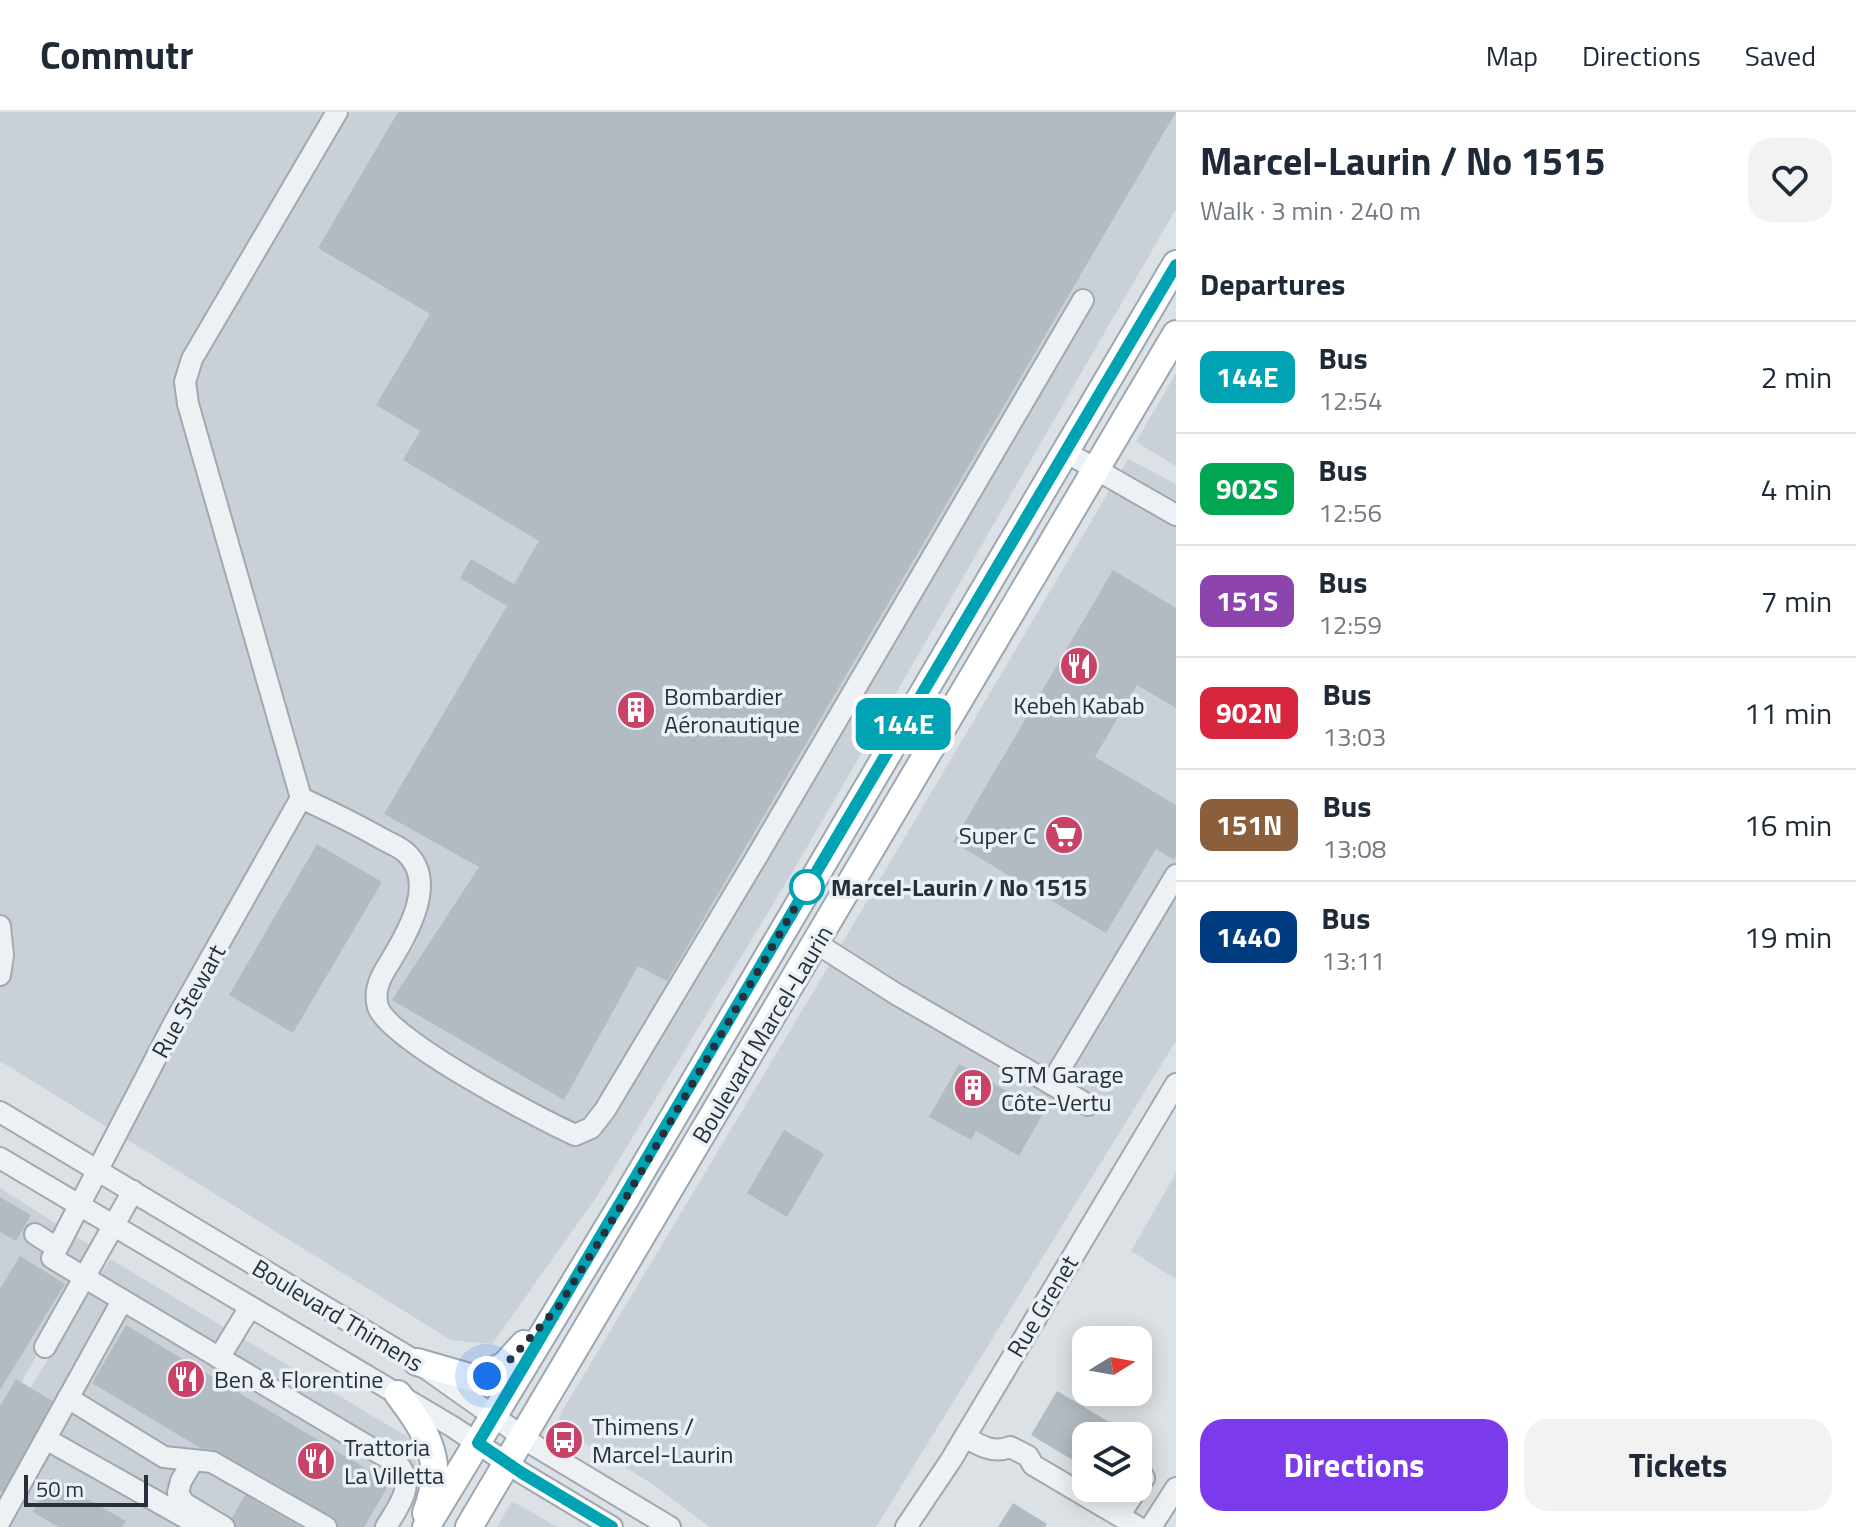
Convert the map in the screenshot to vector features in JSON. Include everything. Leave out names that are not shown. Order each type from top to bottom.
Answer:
[{"type":"main road","name":"Boulevard Marcel-Laurin","points":[[423,1527],[478,1443],[624,1201],[1176,264]]},
{"type":"main road","name":"Boulevard Marcel-Laurin","points":[[469,1527],[1176,334]]},
{"type":"main road","points":[[785,924],[816,943]]},
{"type":"main road","points":[[417,1362],[472,1380],[487,1376],[511,1359],[559,1306]]},
{"type":"main road","points":[[398,1394],[424,1430],[434,1460],[434,1490],[423,1527]]},
{"type":"street","points":[[337,112],[192,359],[185,382],[188,404],[301,798],[404,851],[419,876],[420,892],[416,910],[376,991],[377,1004],[384,1020],[464,1075],[532,1115],[575,1135],[591,1128],[605,1110],[1083,300]]},
{"type":"street","points":[[1064,451],[1176,515]]},
{"type":"street","name":"Rue Stewart","points":[[57,1248],[173,1025],[301,798]]},
{"type":"street","points":[[1051,1084],[1176,875]]},
{"type":"street","points":[[0,926],[3,955],[0,975]]},
{"type":"street","points":[[816,943],[896,994],[1088,1105]]},
{"type":"street","name":"Rue Grenet","points":[[906,1527],[965,1437],[1176,1084]]},
{"type":"street","name":"Boulevard Thimens","points":[[0,1112],[417,1362],[522,1438],[670,1527]]},
{"type":"street","name":"Boulevard Thimens","points":[[0,1158],[398,1394],[612,1527]]},
{"type":"street","points":[[45,1347],[133,1191]]},
{"type":"street","points":[[35,1234],[57,1248],[52,1258],[83,1278],[401,1468],[406,1478],[406,1492],[386,1527]]},
{"type":"street","points":[[0,1521],[122,1301]]},
{"type":"street","points":[[219,1358],[250,1307]]},
{"type":"street","points":[[68,1398],[164,1457],[212,1462],[326,1527]]},
{"type":"street","points":[[965,1437],[1000,1451],[1005,1459],[1023,1468],[1033,1465],[1138,1527]]},
{"type":"street","points":[[46,1439],[202,1527]]},
{"type":"street","points":[[193,1461],[178,1493],[184,1503],[224,1527]]},
{"type":"street","points":[[1151,1527],[1176,1488]]},
{"type":"street","points":[[1120,1515],[1128,1502]]},
{"type":"shaded area","points":[[0,112],[1176,112],[1176,209],[803,854],[596,1198],[492,1344],[451,1340],[0,1061]]},
{"type":"shaded area","points":[[1176,373],[1176,466],[1136,442]]},
{"type":"shaded area","points":[[1128,459],[1176,484],[1176,1041],[876,1527],[710,1527],[651,1483],[563,1430],[559,1418]]},
{"type":"shaded area","points":[[1176,1173],[1176,1279],[1131,1251]]},
{"type":"shaded area","points":[[0,1188],[96,1249],[0,1421]]},
{"type":"shaded area","points":[[110,1259],[411,1439],[421,1488],[399,1527],[0,1527],[0,1437]]},
{"type":"shaded area","points":[[512,1501],[557,1527],[497,1527]]},
{"type":"building","name":"Bombardier Aéronautique","points":[[398,112],[1176,112],[667,981],[638,966],[564,1100],[392,1000],[479,867],[384,814],[507,606],[460,578],[471,559],[514,584],[539,541],[403,460],[420,431],[376,405],[430,314],[318,248]]},
{"type":"building","points":[[1113,570],[1176,608],[1176,708],[1137,685],[1095,757],[1176,805],[1176,856],[1174,860],[1156,849],[1106,933],[953,842]]},
{"type":"building","points":[[317,844],[382,882],[293,1033],[229,995]]},
{"type":"building","name":"STM Garage Côte-Vertu","points":[[959,1064],[1044,1112],[1019,1156],[976,1131],[971,1140],[929,1117]]},
{"type":"building","points":[[784,1130],[824,1154],[787,1217],[747,1193]]},
{"type":"building","points":[[0,1197],[31,1215],[16,1241],[0,1232]]},
{"type":"building","points":[[20,1256],[65,1284],[0,1390],[0,1289]]},
{"type":"building","points":[[126,1325],[390,1483],[364,1527],[332,1527],[92,1383]]},
{"type":"building","points":[[16,1379],[56,1403],[3,1492],[0,1491],[0,1406]]},
{"type":"building","points":[[1057,1391],[1072,1400],[1072,1406],[1082,1406],[1109,1422],[1072,1422],[1072,1460],[1031,1435]]},
{"type":"building","points":[[51,1478],[126,1521],[122,1527],[58,1527],[33,1512]]},
{"type":"building","points":[[245,1495],[301,1527],[231,1527],[228,1525]]},
{"type":"building","points":[[1013,1503],[1047,1524],[1045,1527],[998,1527]]},
{"type":"bus line","name":"144E","points":[[612,1527],[478,1443],[1176,265]]},
{"type":"place","name":"Kebeh Kabab","points":[[1079,666]]},
{"type":"place","name":"Bombardier Aéronautique","points":[[636,710]]},
{"type":"place","name":"Super C","points":[[1064,835]]},
{"type":"place","name":"Marcel-Laurin / No 1515","points":[[807,887]]},
{"type":"place","name":"STM Garage Côte-Vertu","points":[[973,1088]]},
{"type":"place","name":"Ben & Florentine","points":[[186,1379]]},
{"type":"place","name":"Thimens / Marcel-Laurin","points":[[564,1440]]},
{"type":"place","name":"Trattoria La Villetta","points":[[316,1461]]},
{"type":"route","points":[[487,1376],[505,1365],[559,1306],[624,1201],[807,887]]}]
